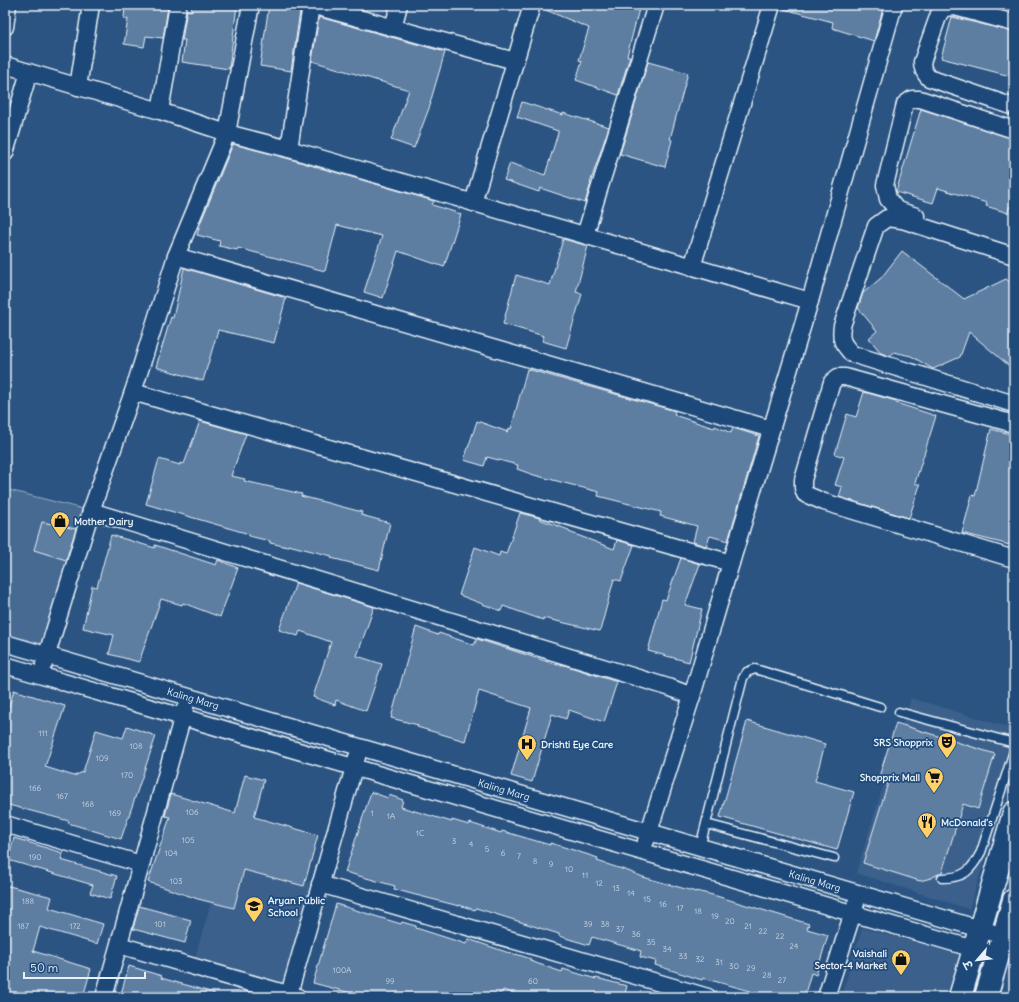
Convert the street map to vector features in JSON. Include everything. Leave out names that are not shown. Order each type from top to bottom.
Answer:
[{"type":"street","points":[[5,27],[8,5]]},
{"type":"street","points":[[78,87],[91,5]]},
{"type":"street","points":[[160,111],[178,5]]},
{"type":"street","points":[[40,675],[91,511],[133,392],[176,256],[227,133],[251,5]]},
{"type":"street","points":[[289,149],[311,5],[515,61]]},
{"type":"street","points":[[393,28],[399,5]]},
{"type":"street","points":[[473,202],[532,5]]},
{"type":"street","points":[[585,235],[656,5]]},
{"type":"street","points":[[692,267],[772,5]]},
{"type":"street","points":[[643,852],[692,696],[810,301],[894,5]]},
{"type":"street","points":[[1014,23],[955,7],[944,8],[939,14],[922,62],[922,68],[923,72],[929,78],[1014,107]]},
{"type":"street","points":[[5,65],[160,111],[227,133],[289,149],[473,202],[810,301]]},
{"type":"street","points":[[5,153],[29,72]]},
{"type":"street","points":[[1014,130],[920,99],[912,98],[905,104],[885,185],[888,199],[896,210],[1014,248]]},
{"type":"street","points":[[1014,256],[902,220],[887,218],[876,226],[842,326],[840,338],[852,354],[1014,404]]},
{"type":"street","points":[[176,256],[771,429]]},
{"type":"street","points":[[1014,424],[845,377],[838,377],[832,382],[803,480],[803,488],[805,494],[810,498],[1014,559]]},
{"type":"street","points":[[133,392],[731,563]]},
{"type":"street","points":[[91,511],[656,683],[692,696]]},
{"type":"street","name":"Kaling Marg","points":[[5,643],[859,893],[977,939],[998,956]]},
{"type":"street","name":"Kaling Marg","points":[[5,665],[853,914],[977,939],[1009,927]]},
{"type":"street","points":[[104,997],[188,696]]},
{"type":"street","points":[[119,945],[294,995],[320,884],[360,747]]},
{"type":"street","points":[[960,997],[1014,813]]},
{"type":"street","points":[[6,829],[141,864]]},
{"type":"street","points":[[320,884],[708,997]]},
{"type":"street","points":[[826,997],[859,893]]},
{"type":"street","points":[[986,997],[998,956],[1009,927],[1014,900]]},
{"type":"lane","points":[[700,847],[742,678],[747,672],[755,669],[880,708]]},
{"type":"lane","points":[[899,712],[1014,743]]},
{"type":"lane","points":[[942,878],[960,876],[974,865],[981,852],[1014,751]]},
{"type":"lane","points":[[706,824],[834,858]]},
{"type":"shaded area","points":[[5,489],[91,511],[46,655],[5,643]]},
{"type":"shaded area","points":[[911,698],[1014,729],[1014,769],[969,909],[856,873]]},
{"type":"shaded area","name":"Aryan Public School","points":[[245,867],[315,884],[286,987],[194,961],[211,902],[234,908]]},
{"type":"shaded area","name":"Vaishali Sector-4 Market","points":[[862,928],[961,955],[949,997],[841,997]]},
{"type":"building","points":[[125,5],[155,5],[168,7],[163,38],[146,36],[144,47],[124,44],[128,19],[124,19]]},
{"type":"building","points":[[192,5],[237,5],[229,69],[182,62],[185,40],[182,40],[187,10],[191,11]]},
{"type":"building","points":[[269,5],[301,5],[291,71],[260,66]]},
{"type":"building","points":[[541,5],[640,5],[627,56],[630,56],[618,95],[576,80],[582,61],[579,60],[589,28],[541,8]]},
{"type":"building","points":[[785,5],[884,5],[874,41],[832,28],[833,22],[784,9]]},
{"type":"building","points":[[319,17],[445,52],[431,103],[414,148],[391,140],[409,90],[312,61]]},
{"type":"building","points":[[952,17],[1014,32],[1014,77],[941,58]]},
{"type":"building","points":[[648,62],[688,73],[670,139],[672,140],[665,167],[620,154]]},
{"type":"building","points":[[522,102],[609,127],[590,183],[585,203],[540,188],[539,192],[504,180],[510,163],[545,175],[558,133],[558,131],[517,117]]},
{"type":"building","points":[[921,109],[1014,139],[1014,208],[1009,207],[1008,213],[986,206],[987,203],[938,188],[933,203],[896,192]]},
{"type":"building","points":[[233,144],[434,201],[432,205],[461,214],[444,267],[398,251],[383,298],[364,292],[382,236],[337,225],[325,271],[238,248],[237,250],[219,246],[220,241],[197,235],[200,224]]},
{"type":"building","points":[[563,239],[588,246],[576,292],[582,294],[566,348],[542,341],[544,336],[503,324],[516,275],[550,285]]},
{"type":"building","points":[[902,251],[964,299],[1006,279],[1014,285],[1014,370],[969,332],[960,357],[933,369],[911,356],[894,352],[889,356],[881,353],[869,338],[877,331],[858,308],[863,293],[881,278]]},
{"type":"building","points":[[184,268],[286,298],[274,343],[218,330],[203,381],[156,367],[171,317],[173,318]]},
{"type":"building","points":[[527,369],[675,411],[674,415],[714,428],[715,426],[731,433],[733,428],[759,436],[728,541],[710,536],[706,546],[693,542],[697,526],[660,516],[661,512],[598,496],[599,492],[534,475],[517,469],[518,465],[487,457],[484,466],[464,460],[477,421],[508,432],[509,428],[511,429]]},
{"type":"building","points":[[864,392],[896,401],[896,403],[936,416],[915,483],[920,485],[909,518],[839,497],[842,487],[835,485],[844,457],[835,454],[847,414],[856,417]]},
{"type":"building","points":[[200,421],[246,434],[231,476],[245,479],[244,481],[302,494],[301,496],[362,512],[361,515],[390,523],[379,570],[288,545],[288,547],[270,543],[270,541],[249,536],[249,534],[146,504],[159,459],[180,465],[180,463],[184,464]]},
{"type":"building","points":[[991,429],[1014,435],[1014,546],[962,533],[972,495],[975,496]]},
{"type":"building","points":[[520,513],[540,518],[539,519],[569,530],[569,532],[614,549],[617,540],[634,545],[621,581],[614,579],[600,631],[543,618],[543,620],[503,606],[501,611],[459,595],[475,547],[499,556],[500,552],[506,554]]},
{"type":"building","name":"Mother Dairy","points":[[42,522],[76,529],[66,560],[34,550]]},
{"type":"building","points":[[111,535],[155,548],[155,545],[216,565],[218,560],[238,568],[220,617],[183,603],[182,605],[161,599],[139,662],[109,654],[114,635],[83,628],[92,586],[97,587]]},
{"type":"building","points":[[681,558],[700,564],[685,605],[702,609],[689,662],[648,651],[662,599],[666,600]]},
{"type":"building","points":[[296,583],[374,607],[357,656],[382,664],[366,711],[336,700],[335,705],[313,697],[331,642],[300,631],[298,636],[279,630]]},
{"type":"building","points":[[416,627],[474,645],[477,639],[617,682],[604,722],[569,710],[566,719],[552,714],[532,782],[511,776],[531,708],[479,691],[465,741],[417,727],[418,725],[391,718]]},
{"type":"building","points":[[14,690],[65,706],[45,767],[74,776],[83,772],[96,730],[123,738],[127,726],[156,736],[121,839],[68,823],[69,821],[5,804],[5,720]]},
{"type":"building","points":[[747,721],[825,744],[815,781],[854,792],[837,850],[720,817]]},
{"type":"building","name":"Shopprix Mall","points":[[896,723],[995,754],[978,809],[963,804],[942,872],[931,878],[920,881],[863,863],[888,783],[878,780]]},
{"type":"building","points":[[245,775],[264,780],[254,817],[318,835],[304,886],[244,870],[234,908],[198,899],[148,882],[170,817],[165,816],[171,794],[235,813]]},
{"type":"building","points":[[371,792],[388,798],[389,795],[403,800],[401,807],[452,822],[452,820],[469,825],[470,823],[501,833],[502,831],[550,845],[550,843],[598,858],[597,861],[643,877],[696,892],[713,895],[809,924],[807,929],[828,935],[816,975],[811,973],[804,997],[772,997],[703,978],[702,980],[655,965],[656,961],[640,957],[641,951],[592,937],[589,945],[476,908],[475,910],[408,893],[394,889],[395,886],[345,872]]},
{"type":"building","points":[[14,838],[63,853],[61,860],[117,876],[110,899],[90,893],[93,885],[8,860]]},
{"type":"building","points":[[5,885],[52,897],[49,908],[103,924],[97,944],[40,927],[33,951],[91,969],[83,997],[5,997]]},
{"type":"building","points":[[336,904],[401,924],[402,922],[416,926],[416,928],[466,944],[468,939],[531,959],[530,961],[562,972],[563,969],[627,986],[624,997],[524,997],[503,990],[502,993],[500,992],[498,997],[366,997],[313,983]]},
{"type":"building","points":[[139,906],[191,920],[185,943],[133,929]]},
{"type":"building","points":[[129,966],[162,976],[161,978],[214,993],[214,997],[120,997]]},
{"type":"place","name":"Mother Dairy","points":[[60,538]]},
{"type":"place","name":"SRS Shopprix","points":[[947,759]]},
{"type":"place","name":"Drishti Eye Care","points":[[527,761]]},
{"type":"place","name":"Shopprix Mall","points":[[934,794]]},
{"type":"place","name":"McDonald's","points":[[927,839]]},
{"type":"place","name":"Aryan Public School","points":[[254,923]]},
{"type":"place","name":"Vaishali Sector-4 Market","points":[[901,976]]}]
